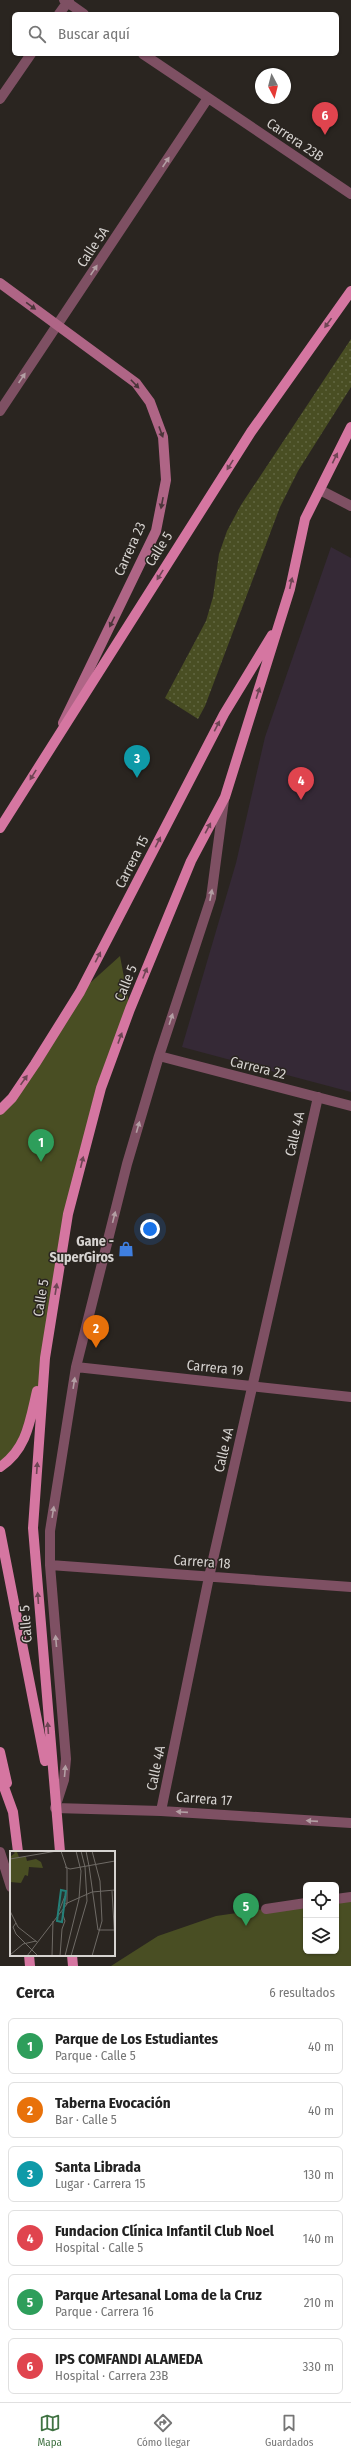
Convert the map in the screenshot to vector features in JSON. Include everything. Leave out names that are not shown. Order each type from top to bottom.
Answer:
[{"type":"main road","name":"Carrera 23","points":[[0,283],[136,383],[150,402],[163,437],[166,480],[156,531],[53,742]]},
{"type":"main road","name":"Calle 5","points":[[0,828],[53,742],[251,432],[351,292]]},
{"type":"main road","name":"Calle 5","points":[[60,1851],[32,1528],[45,1358],[68,1214],[101,1088],[130,1009],[191,861],[225,797],[290,589],[305,519],[351,427]]},
{"type":"main road","name":"Carrera 15","points":[[0,1110],[12,1098],[80,992],[224,714],[280,621]]},
{"type":"main road","points":[[0,1467],[20,1450],[28,1430],[45,1358]]},
{"type":"main road","points":[[0,1531],[55,1808]]},
{"type":"main road","points":[[0,1752],[14,1812],[18,1851]]},
{"type":"main road","points":[[0,1776],[14,1812]]},
{"type":"main road","points":[[29,1956],[30,1966]]},
{"type":"main road","points":[[72,1956],[73,1966]]},
{"type":"street","points":[[60,12],[67,1],[81,12]]},
{"type":"street","points":[[0,100],[31,56]]},
{"type":"street","name":"Carrera 23B","points":[[146,56],[351,194]]},
{"type":"street","name":"Calle 5A","points":[[0,410],[208,98]]},
{"type":"street","points":[[320,490],[351,506]]},
{"type":"street","name":"Calle 5","points":[[55,1808],[64,1780],[66,1759],[50,1565],[50,1531],[76,1367],[127,1164],[159,1056],[211,898],[225,797]]},
{"type":"street","name":"Carrera 22","points":[[159,1056],[351,1106]]},
{"type":"street","name":"Calle 4A","points":[[161,1811],[209,1577],[318,1097]]},
{"type":"street","name":"Carrera 19","points":[[76,1367],[351,1397]]},
{"type":"street","name":"Carrera 18","points":[[50,1565],[351,1587]]},
{"type":"street","name":"Carrera 17","points":[[55,1808],[161,1811],[351,1824]]},
{"type":"street","points":[[0,1852],[10,1884]]},
{"type":"street","points":[[339,1899],[351,1897]]},
{"type":"street","points":[[266,1909],[303,1904]]},
{"type":"shaded area","points":[[331,547],[351,558],[351,1092],[182,1047],[236,863],[265,737]]},
{"type":"green space","points":[[351,339],[351,387],[298,471],[280,507],[205,706],[198,719],[165,698],[206,621],[213,597],[219,554],[227,531],[241,505]]},
{"type":"green space","points":[[120,956],[130,1009],[101,1088],[68,1214],[45,1358],[28,1430],[0,1467],[0,1110],[80,992]]},
{"type":"green space","points":[[351,1897],[351,1966],[111,1966],[158,1936],[216,1916],[303,1903],[303,1954],[339,1954],[339,1899]]},
{"type":"place","name":"IPS COMFANDI ALAMEDA","points":[[325,135]]},
{"type":"place","name":"Santa Librada","points":[[137,778]]},
{"type":"place","name":"Fundacion Clínica Infantil Club Noel","points":[[301,800]]},
{"type":"place","name":"Parque de Los Estudiantes","points":[[41,1162]]},
{"type":"place","name":"Gane - SuperGiros","points":[[126,1249]]},
{"type":"place","name":"Taberna Evocación","points":[[96,1348]]},
{"type":"place","name":"Parque Artesanal Loma de la Cruz","points":[[246,1926]]}]
